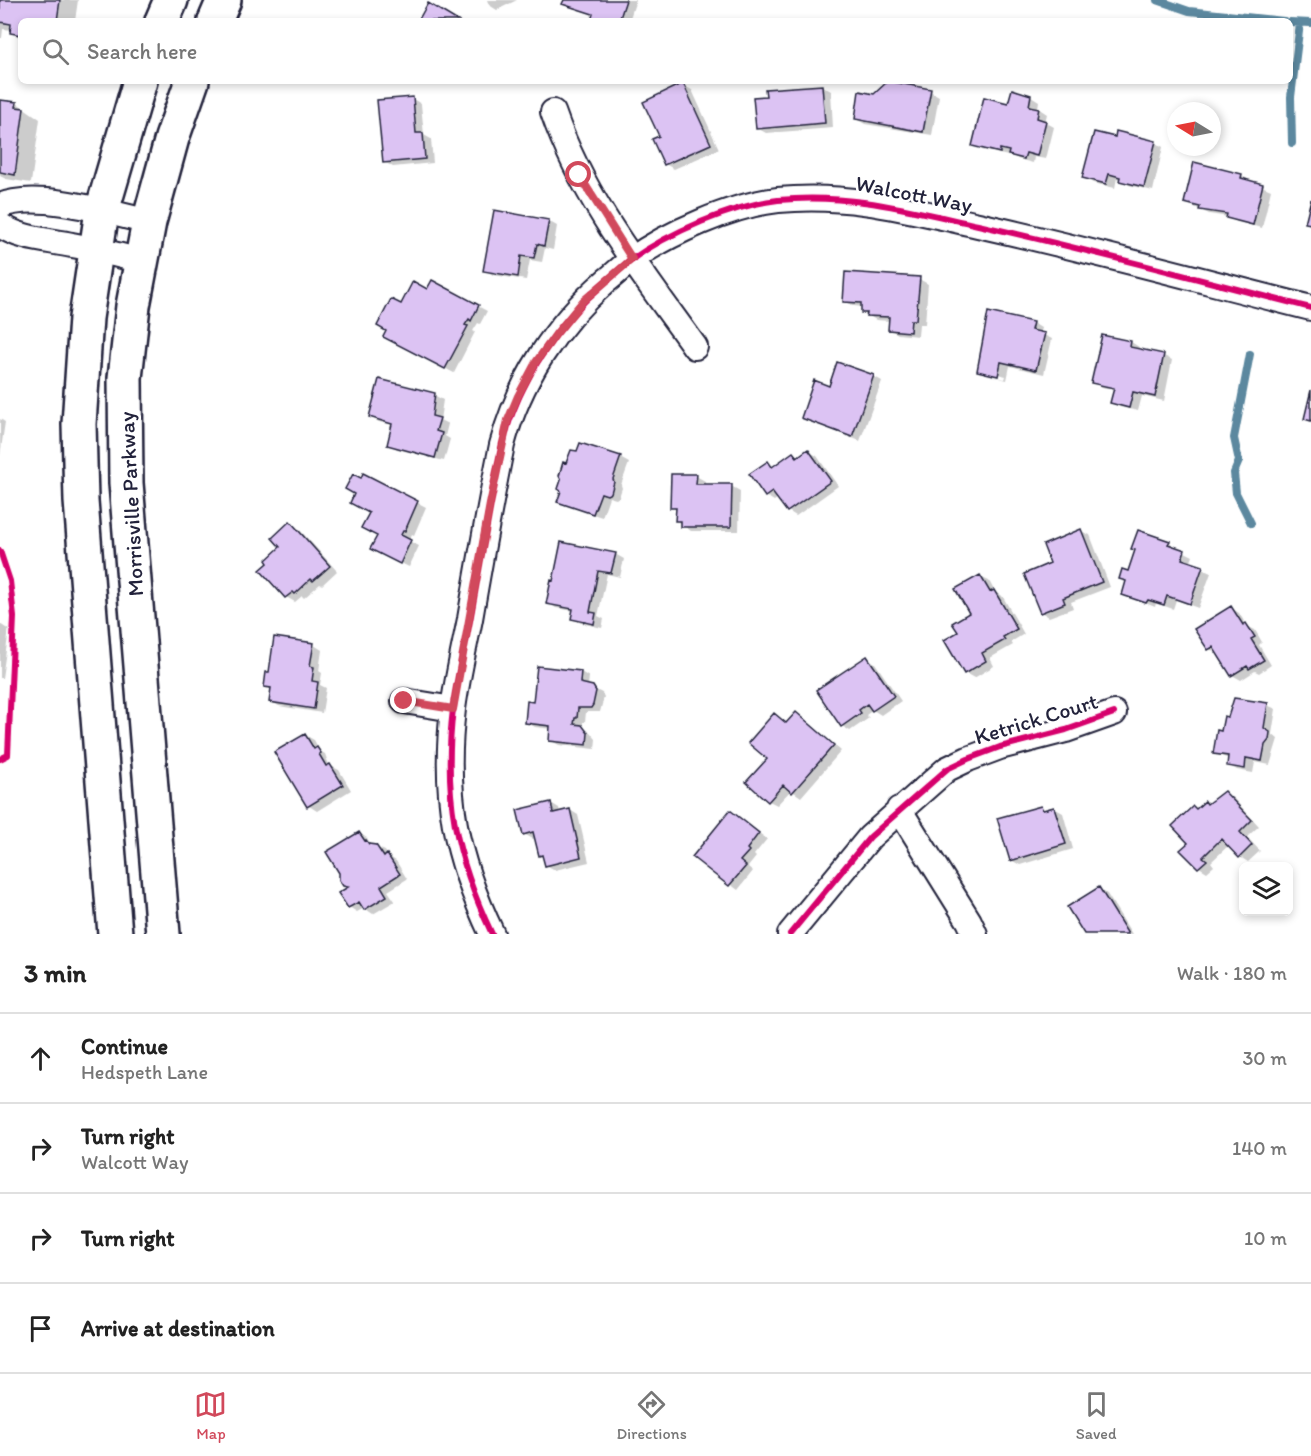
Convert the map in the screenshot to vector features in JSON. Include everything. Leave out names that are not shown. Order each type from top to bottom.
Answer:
[{"type":"main road","points":[[163,18],[171,0]]},
{"type":"main road","points":[[216,18],[224,0]]},
{"type":"main road","name":"Morrisville Parkway","points":[[115,934],[81,501],[79,424],[87,318],[102,211],[140,84]]},
{"type":"main road","name":"Morrisville Parkway","points":[[163,934],[126,483],[125,378],[141,261],[149,222],[172,138],[191,84]]},
{"type":"street","points":[[553,112],[563,143],[579,175],[632,259],[694,347]]},
{"type":"street","name":"Walcott Way","points":[[492,934],[468,880],[455,828],[449,773],[453,709],[490,504],[508,420],[536,362],[583,301],[632,259],[682,230],[734,210],[776,200],[843,198],[881,204],[1017,234],[1311,308]]},
{"type":"street","points":[[0,206],[15,202],[45,201],[149,222]]},
{"type":"street","points":[[0,225],[7,230],[39,239],[141,261]]},
{"type":"street","points":[[404,701],[453,709]]},
{"type":"street","name":"Ketrick Court","points":[[790,934],[870,837],[947,770],[999,747],[1066,730],[1114,713]]},
{"type":"street","points":[[900,809],[975,934]]},
{"type":"building","points":[[0,0],[60,0],[57,18],[18,18],[18,34],[10,33],[11,24],[0,22]]},
{"type":"building","points":[[564,0],[626,0],[620,18],[592,18],[593,14],[562,4]]},
{"type":"building","points":[[428,3],[453,18],[420,18]]},
{"type":"building","points":[[683,84],[711,144],[664,165],[652,139],[659,136],[643,102]]},
{"type":"building","points":[[885,84],[904,84],[931,89],[923,132],[855,119],[859,91],[874,94]]},
{"type":"building","points":[[822,85],[825,123],[756,129],[753,97],[766,96],[765,89]]},
{"type":"building","points":[[1012,89],[1031,95],[1029,106],[1039,108],[1037,118],[1046,121],[1037,156],[1026,153],[1024,159],[1008,155],[1009,151],[1000,149],[1000,153],[972,146],[984,97],[1008,103]]},
{"type":"building","points":[[413,97],[416,133],[423,133],[425,159],[383,163],[377,100]]},
{"type":"building","points":[[0,100],[17,102],[16,107],[24,108],[15,175],[0,172]]},
{"type":"building","points":[[1116,131],[1156,141],[1144,187],[1119,181],[1120,177],[1109,174],[1106,184],[1082,178],[1094,132],[1115,137]]},
{"type":"building","points":[[1194,162],[1242,174],[1241,178],[1263,184],[1253,225],[1226,218],[1227,214],[1199,210],[1200,207],[1184,203]]},
{"type":"building","points":[[1311,199],[1311,224],[1305,223]]},
{"type":"building","points":[[494,210],[549,220],[544,246],[537,244],[534,258],[521,256],[518,277],[483,271]]},
{"type":"building","points":[[845,272],[920,277],[916,320],[911,320],[910,332],[888,330],[889,317],[866,316],[867,313],[861,313],[861,303],[843,302]]},
{"type":"building","points":[[432,280],[479,305],[471,321],[469,319],[465,325],[468,326],[445,369],[383,337],[386,331],[377,326],[391,299],[401,304],[413,281],[427,289]]},
{"type":"building","points":[[988,312],[1033,322],[1031,330],[1045,333],[1036,370],[1001,362],[998,376],[977,371]]},
{"type":"building","points":[[1102,335],[1131,341],[1130,347],[1164,354],[1155,397],[1133,392],[1129,408],[1110,403],[1114,388],[1091,383]]},
{"type":"building","points":[[837,362],[874,375],[852,437],[801,418],[814,380],[829,386]]},
{"type":"building","points":[[379,379],[435,393],[432,416],[440,418],[436,431],[442,433],[435,458],[387,445],[392,424],[369,417]]},
{"type":"building","points":[[1311,390],[1311,421],[1304,419]]},
{"type":"building","points":[[580,443],[621,456],[611,493],[607,495],[601,493],[593,514],[557,502],[561,491],[558,489],[563,462],[566,463],[571,450],[577,451]]},
{"type":"building","points":[[808,449],[831,481],[787,512],[772,492],[765,497],[749,474],[768,461],[772,467],[793,452],[797,457]]},
{"type":"building","points":[[363,473],[418,501],[401,535],[411,540],[400,564],[370,549],[377,536],[361,528],[369,513],[350,503],[354,494],[345,489],[353,474],[361,478]]},
{"type":"building","points":[[671,474],[697,474],[696,484],[732,484],[731,527],[681,527],[681,521],[675,521],[676,508],[670,508]]},
{"type":"building","points":[[290,521],[330,566],[295,594],[293,592],[285,598],[260,570],[268,563],[266,560],[280,547],[272,538]]},
{"type":"building","points":[[1081,529],[1102,582],[1063,598],[1065,603],[1040,613],[1024,574],[1050,563],[1043,545]]},
{"type":"building","points":[[1138,530],[1170,541],[1168,544],[1185,550],[1182,559],[1203,566],[1190,604],[1167,596],[1164,605],[1148,600],[1146,603],[1122,595],[1126,581],[1119,579],[1122,569],[1128,571],[1135,550],[1131,549]]},
{"type":"building","points":[[561,542],[616,553],[611,573],[598,571],[590,612],[596,613],[594,624],[571,619],[573,609],[546,604]]},
{"type":"building","points":[[980,575],[990,592],[994,590],[1017,629],[1003,637],[1005,640],[982,653],[986,661],[964,674],[944,640],[958,632],[952,623],[969,613],[955,589]]},
{"type":"building","points":[[1231,606],[1243,625],[1246,623],[1255,637],[1251,639],[1264,660],[1249,669],[1247,666],[1231,676],[1213,647],[1208,650],[1194,629]]},
{"type":"building","points":[[274,637],[314,643],[310,666],[314,667],[312,681],[318,682],[314,709],[269,702],[271,688],[264,687],[266,672],[269,672]]},
{"type":"building","points":[[867,656],[894,696],[872,711],[867,704],[859,710],[861,713],[841,727],[816,690]]},
{"type":"building","points":[[537,666],[581,671],[580,683],[593,686],[596,691],[593,705],[591,708],[578,708],[574,724],[582,725],[588,733],[587,745],[549,741],[550,726],[525,723],[527,701],[533,702]]},
{"type":"building","points":[[1234,698],[1268,703],[1264,728],[1270,732],[1262,761],[1246,758],[1245,769],[1227,766],[1228,756],[1213,754],[1217,730],[1221,731],[1224,716],[1228,717]]},
{"type":"building","points":[[796,712],[834,745],[792,793],[783,785],[768,802],[746,782],[767,759],[748,743],[774,713],[786,723]]},
{"type":"building","points":[[305,734],[314,749],[317,747],[321,753],[319,754],[326,766],[330,764],[343,785],[307,807],[274,752]]},
{"type":"building","points":[[1224,791],[1252,820],[1240,832],[1252,845],[1239,858],[1221,839],[1203,857],[1207,860],[1198,868],[1180,850],[1188,843],[1172,826],[1193,806],[1196,809],[1205,801],[1207,804]]},
{"type":"building","points":[[551,802],[553,813],[570,809],[581,857],[545,866],[542,855],[539,856],[533,832],[523,835],[517,810]]},
{"type":"building","points":[[1041,806],[1043,810],[1054,807],[1066,844],[1010,861],[997,818]]},
{"type":"building","points":[[730,810],[759,833],[747,849],[749,851],[740,861],[746,866],[729,886],[692,857]]},
{"type":"building","points":[[359,832],[365,841],[376,845],[384,857],[387,854],[400,874],[381,886],[387,896],[364,910],[359,902],[348,908],[338,893],[348,887],[343,886],[339,880],[339,873],[326,852]]},
{"type":"building","points":[[1099,887],[1128,934],[1084,934],[1067,907]]},
{"type":"waterway","points":[[1157,0],[1189,11],[1256,18]]},
{"type":"waterway","points":[[1293,22],[1311,23]]},
{"type":"waterway","points":[[1293,81],[1300,23]]},
{"type":"waterway","points":[[1292,143],[1293,84]]},
{"type":"waterway","points":[[1250,354],[1234,438],[1239,461],[1234,473],[1236,493],[1251,523]]},
{"type":"cycle path","points":[[492,934],[469,878],[455,824],[451,797],[450,740],[453,709],[502,445],[518,398],[542,355],[571,316],[631,260],[682,230],[721,214],[778,200],[830,199],[879,204],[978,225],[1311,308]]},
{"type":"cycle path","points":[[0,551],[10,581],[14,617],[8,755],[0,759]]},
{"type":"cycle path","points":[[790,934],[870,837],[947,769],[1000,747],[1066,730],[1114,713]]},
{"type":"route","points":[[404,701],[453,709],[490,504],[508,420],[536,362],[556,334],[583,301],[632,259],[579,175]]}]
